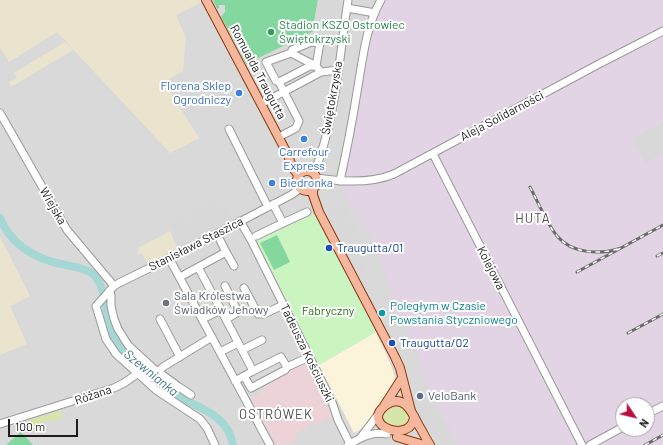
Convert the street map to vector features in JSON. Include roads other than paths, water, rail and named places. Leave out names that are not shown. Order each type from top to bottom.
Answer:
[{"type":"main road","name":"Romualda Traugutta","points":[[206,0],[288,155],[308,180],[319,212],[395,357],[412,413],[430,445]]},
{"type":"main road","points":[[402,378],[382,409],[379,418],[380,425],[387,434],[424,445]]},
{"type":"main road","points":[[382,409],[389,404],[396,402],[404,404],[412,413],[413,424],[410,430],[403,435],[396,436]]},
{"type":"street","name":"Świętokrzyska","points":[[308,180],[322,149],[328,126],[348,0]]},
{"type":"street","points":[[338,181],[350,135],[366,44],[374,14],[381,0]]},
{"type":"street","points":[[347,8],[374,14]]},
{"type":"street","name":"Aleja Solidarności","points":[[308,180],[329,183],[338,181],[371,180],[387,177],[433,154],[596,65],[663,31]]},
{"type":"street","points":[[279,137],[296,128],[299,121],[279,82],[276,82],[266,62],[291,53],[292,50],[311,42],[320,43],[316,66]]},
{"type":"street","points":[[291,53],[316,66],[321,72]]},
{"type":"street","points":[[279,82],[310,66],[316,66]]},
{"type":"street","points":[[261,104],[321,72],[338,70]]},
{"type":"street","name":"Wiejska","points":[[0,113],[67,230],[111,289],[111,306],[118,329],[128,345],[158,372],[192,395]]},
{"type":"street","points":[[229,129],[273,204],[282,223]]},
{"type":"street","name":"Kolejowa","points":[[433,154],[582,445]]},
{"type":"street","name":"Stanisława Staszica","points":[[111,289],[273,204],[308,180]]},
{"type":"street","points":[[256,236],[307,212]]},
{"type":"street","name":"Tadeusza Kościuszki","points":[[240,221],[251,240],[309,357],[349,444]]},
{"type":"street","points":[[220,240],[234,266]]},
{"type":"street","points":[[180,277],[226,252]]},
{"type":"street","points":[[169,258],[270,445]]},
{"type":"street","points":[[198,267],[253,371]]},
{"type":"street","points":[[220,310],[230,316],[238,312],[225,286]]},
{"type":"street","points":[[244,288],[258,314],[264,314],[283,305]]},
{"type":"street","points":[[111,289],[95,308],[106,339],[116,354],[137,374],[156,390],[200,419],[207,428],[215,445]]},
{"type":"street","points":[[202,319],[220,310]]},
{"type":"street","points":[[160,319],[180,356]]},
{"type":"street","points":[[158,372],[163,367],[212,337]]},
{"type":"street","points":[[242,350],[262,340]]},
{"type":"street","points":[[220,352],[238,342]]},
{"type":"street","points":[[236,381],[281,357],[287,367]]},
{"type":"street","points":[[244,376],[251,388],[285,370],[287,367],[309,357]]},
{"type":"street","name":"Różana","points":[[0,424],[114,388],[137,374]]},
{"type":"street","points":[[360,438],[382,409]]},
{"type":"street","points":[[590,445],[615,431]]},
{"type":"street","points":[[349,444],[360,438],[375,434],[387,434]]},
{"type":"waterway","name":"Szewnianka","points":[[0,218],[10,235],[33,254],[51,261],[83,269],[90,272],[97,278],[101,287],[113,334],[118,345],[125,354],[163,387],[178,397],[217,418],[230,434],[233,445]]},
{"type":"railway","points":[[530,187],[550,225],[563,242],[579,250],[596,252],[605,252],[621,248]]},
{"type":"railway","points":[[577,272],[663,225]]},
{"type":"railway","points":[[657,256],[663,253]]},
{"type":"railway","points":[[628,333],[663,314]]},
{"type":"railway","points":[[645,445],[663,435]]},
{"type":"place","name":"Stadion KSZO Ostrowiec Świętokrzyski","points":[[271,32]]},
{"type":"place","name":"Florena Sklep Ogrodniczy","points":[[239,93]]},
{"type":"place","name":"Carrefour Express","points":[[304,139]]},
{"type":"place","name":"Biedronka","points":[[272,183]]},
{"type":"place","name":"Traugutta/01","points":[[329,248]]},
{"type":"place","name":"Sala Królestwa Świadków Jehowy","points":[[166,303]]},
{"type":"place","name":"Poległym w Czasie Powstania Styczniowego","points":[[382,313]]},
{"type":"place","name":"Traugutta/02","points":[[392,343]]},
{"type":"place","name":"VeloBank","points":[[420,396]]},
{"type":"district","name":"HUTA","points":[[533,219]]},
{"type":"district","name":"OSTRÓWEK","points":[[276,415]]},
{"type":"park label","name":"Fabryczny","points":[[328,311]]}]
